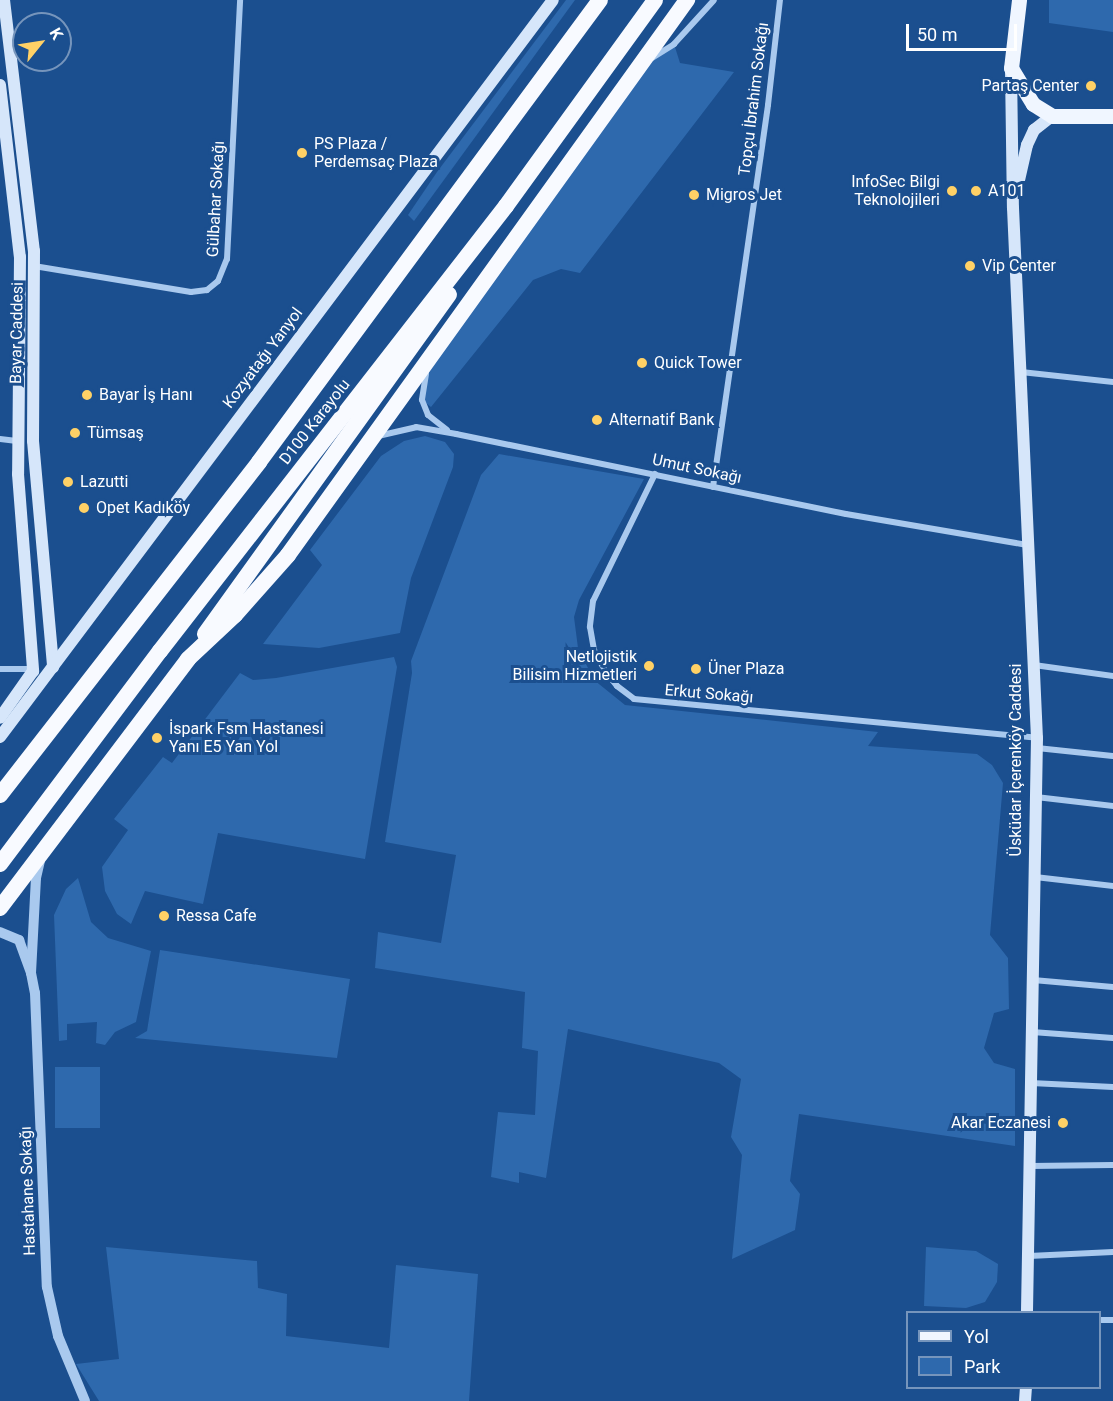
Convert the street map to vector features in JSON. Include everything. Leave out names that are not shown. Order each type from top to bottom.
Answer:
[{"type":"highway","name":"D100 Karayolu","points":[[0,795],[259,462],[600,0]]},
{"type":"highway","name":"D100 Karayolu","points":[[0,864],[160,651],[506,206],[655,0]]},
{"type":"highway","points":[[188,659],[235,615],[288,555],[687,0]]},
{"type":"highway","points":[[0,908],[188,659],[397,371],[506,206]]},
{"type":"main road","name":"Bayar Caddesi","points":[[4,0],[34,266],[33,441],[53,667]]},
{"type":"main road","name":"Kozyatağı Yanyol","points":[[0,737],[553,0]]},
{"type":"main road","name":"Üsküdar İçerenköy Caddesi","points":[[1019,0],[1011,68],[1013,208],[1037,743],[1027,1311]]},
{"type":"main road","points":[[1011,68],[1033,104],[1052,116],[1113,116]]},
{"type":"main road","name":"Bayar Caddesi","points":[[0,85],[5,174],[20,265],[17,441],[33,669]]},
{"type":"main road","name":"Üsküdar İçerenköy Caddesi","points":[[1013,208],[1027,145],[1034,130],[1052,116]]},
{"type":"main road","points":[[0,718],[33,669],[53,667]]},
{"type":"street","name":"Gülbahar Sokağı","points":[[34,266],[191,292],[207,290],[218,281],[227,253],[240,0]]},
{"type":"street","points":[[642,64],[674,44],[714,0]]},
{"type":"street","name":"Topçu İbrahim Sokağı","points":[[713,487],[780,0]]},
{"type":"street","points":[[439,346],[422,384],[422,400],[438,425],[456,434]]},
{"type":"street","points":[[1020,372],[1113,382]]},
{"type":"street","name":"Umut Sokağı","points":[[365,446],[377,436],[416,427],[948,533],[1028,545]]},
{"type":"street","points":[[0,439],[17,441]]},
{"type":"street","name":"Erkut Sokağı","points":[[655,474],[592,601],[594,650],[617,687],[634,699],[1037,743],[1113,756]]},
{"type":"street","points":[[1034,665],[1113,676]]},
{"type":"street","points":[[0,669],[33,669]]},
{"type":"street","points":[[1036,796],[1113,806]]},
{"type":"street","name":"Hastahane Sokağı","points":[[44,849],[36,878],[31,973],[35,1004],[47,1287],[58,1336],[85,1401]]},
{"type":"street","points":[[1035,877],[1113,886]]},
{"type":"street","name":"Hastahane Sokağı","points":[[0,932],[18,940],[31,973]]},
{"type":"street","points":[[1033,980],[1113,987]]},
{"type":"street","points":[[1032,1032],[1113,1038]]},
{"type":"street","points":[[1031,1083],[1113,1087]]},
{"type":"street","points":[[1029,1166],[1113,1165]]},
{"type":"street","points":[[1028,1256],[1113,1252]]},
{"type":"green space","points":[[566,0],[575,0],[414,221],[408,215],[437,172]]},
{"type":"green space","points":[[1049,0],[1113,0],[1113,32],[1049,23]]},
{"type":"green space","points":[[674,44],[680,63],[734,72],[580,273],[561,269],[533,280],[431,407],[422,400],[422,384],[439,346],[642,65]]},
{"type":"green space","points":[[425,436],[445,442],[454,454],[453,467],[411,578],[400,633],[319,648],[263,644],[322,565],[310,550],[381,456],[404,441]]},
{"type":"green space","points":[[499,454],[644,479],[579,600],[574,617],[578,648],[594,680],[625,705],[878,732],[868,746],[977,754],[992,765],[1003,783],[990,935],[1008,958],[1009,1009],[994,1013],[984,1048],[994,1063],[1015,1069],[1015,1146],[799,1114],[790,1181],[800,1194],[795,1230],[732,1259],[742,1155],[731,1137],[741,1079],[719,1063],[568,1029],[546,1178],[519,1172],[519,1183],[491,1177],[498,1112],[535,1115],[538,1051],[522,1048],[525,992],[375,968],[378,932],[441,943],[456,855],[385,842],[412,673],[411,661],[481,475]]},
{"type":"green space","points":[[394,657],[397,667],[365,859],[218,833],[203,904],[145,891],[131,924],[117,914],[105,891],[102,867],[128,830],[114,819],[163,757],[172,763],[240,673],[253,680],[276,678]]},
{"type":"green space","points":[[78,878],[91,922],[108,938],[151,951],[136,1022],[115,1032],[105,1045],[96,1043],[97,1022],[67,1024],[67,1040],[59,1041],[54,915],[66,889]]},
{"type":"green space","points":[[160,950],[350,979],[337,1058],[135,1038],[147,1031]]},
{"type":"green space","points":[[55,1067],[100,1067],[100,1128],[55,1128]]},
{"type":"green space","points":[[106,1247],[257,1261],[258,1288],[287,1294],[286,1336],[389,1348],[396,1265],[478,1274],[469,1401],[99,1401],[76,1364],[119,1359]]},
{"type":"green space","points":[[926,1247],[976,1251],[998,1264],[997,1282],[985,1302],[966,1308],[924,1306]]},
{"type":"place","name":"Partaş Center","points":[[1091,86]]},
{"type":"place","name":"PS Plaza / Perdemsaç Plaza","points":[[302,153]]},
{"type":"place","name":"InfoSec Bilgi Teknolojileri","points":[[952,191]]},
{"type":"place","name":"A101","points":[[976,191]]},
{"type":"place","name":"Migros Jet","points":[[694,195]]},
{"type":"place","name":"Vip Center","points":[[970,266]]},
{"type":"place","name":"Quick Tower","points":[[642,363]]},
{"type":"place","name":"Bayar İş Hanı","points":[[87,395]]},
{"type":"place","name":"Alternatif Bank","points":[[597,420]]},
{"type":"place","name":"Tümsaş","points":[[75,433]]},
{"type":"place","name":"Lazutti","points":[[68,482]]},
{"type":"place","name":"Opet Kadıköy","points":[[84,508]]},
{"type":"place","name":"Netlojistik Bilisim Hizmetleri","points":[[649,666]]},
{"type":"place","name":"Üner Plaza","points":[[696,669]]},
{"type":"place","name":"İspark Fsm Hastanesi Yanı E5 Yan Yol","points":[[157,738]]},
{"type":"place","name":"Ressa Cafe","points":[[164,916]]},
{"type":"place","name":"Akar Eczanesi","points":[[1063,1123]]}]
